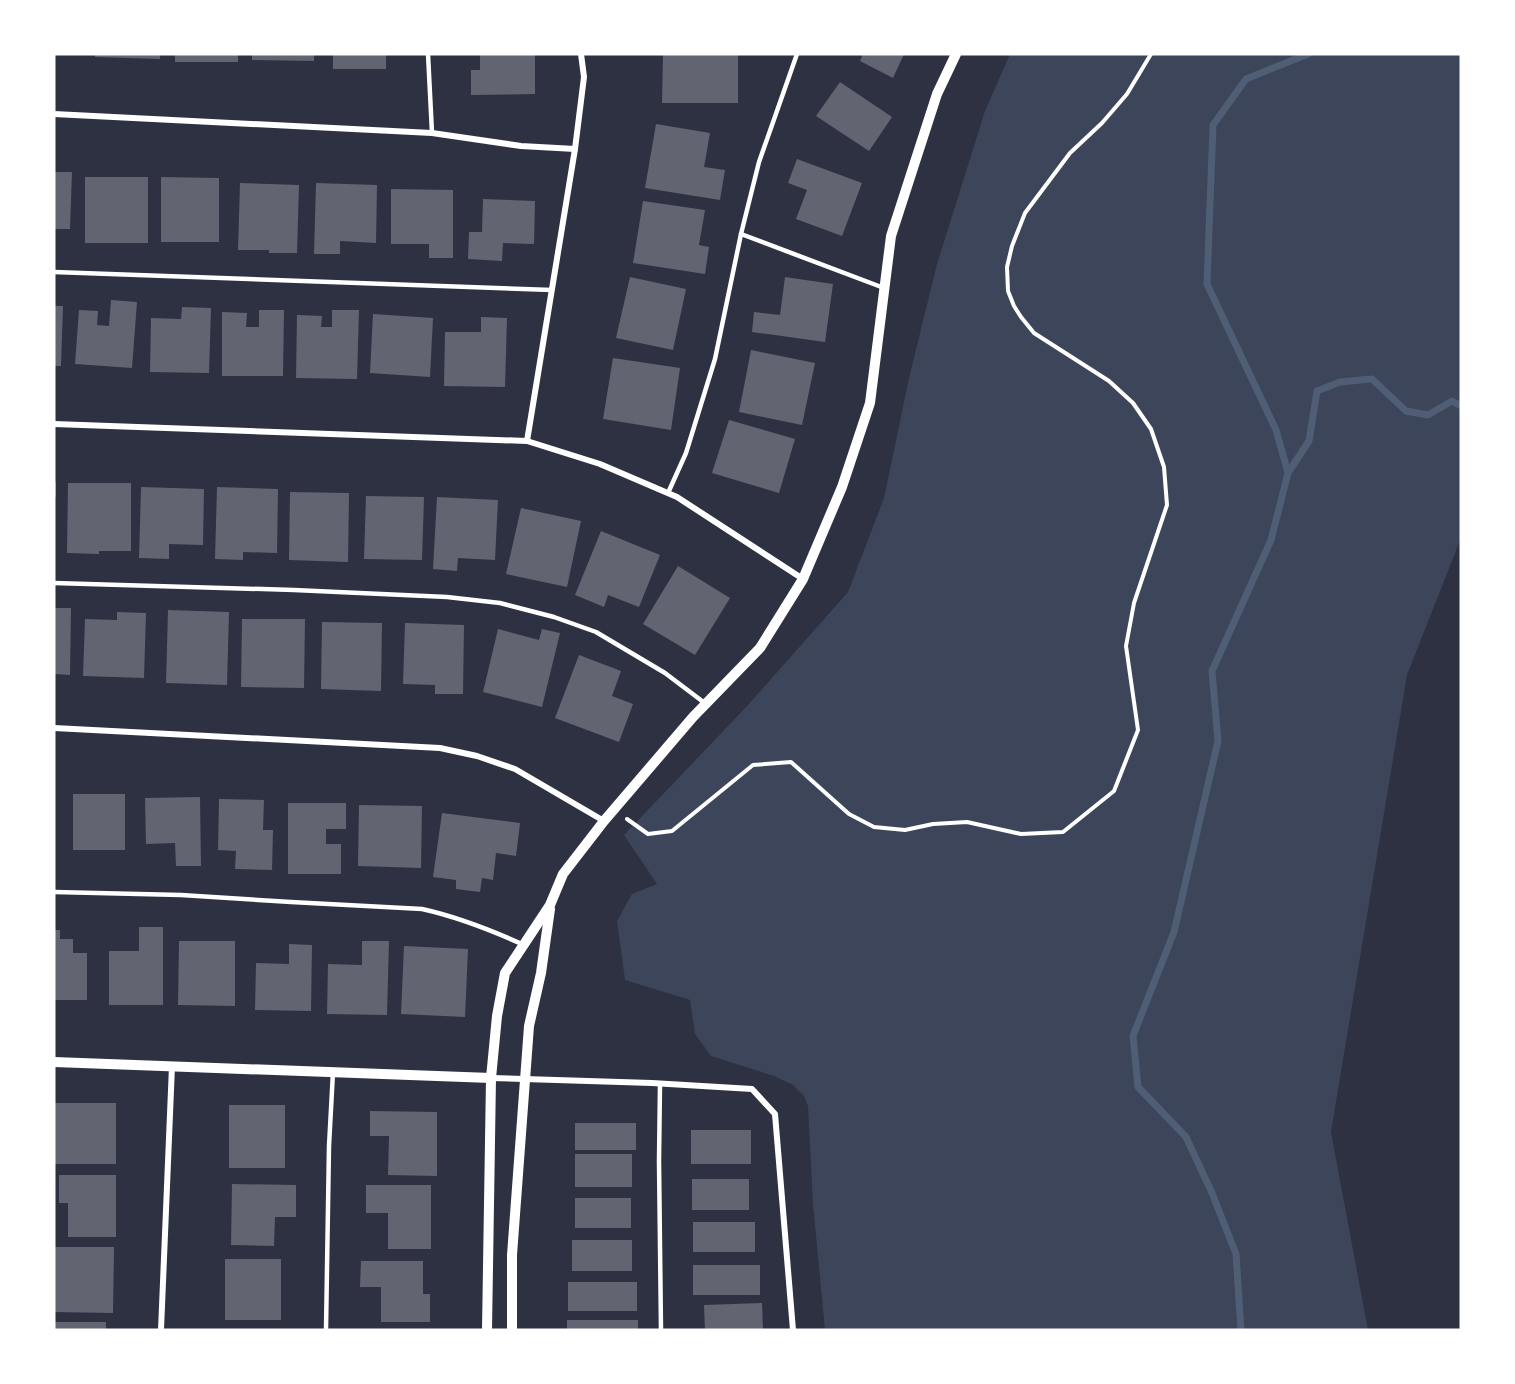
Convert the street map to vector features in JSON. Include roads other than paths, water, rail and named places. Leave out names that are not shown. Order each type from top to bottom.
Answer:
[{"type":"street","points":[[527,441],[575,149],[584,77],[581,54]]},
{"type":"street","points":[[487,1330],[491,1078],[497,1016],[505,973],[550,905],[563,874],[604,821],[706,704],[760,648],[803,579],[842,487],[870,403],[891,236],[937,94],[956,54]]},
{"type":"street","points":[[54,114],[432,133],[521,146],[575,149]]},
{"type":"street","points":[[54,424],[527,441],[600,464],[677,497],[803,579]]},
{"type":"street","points":[[54,728],[440,748],[477,756],[515,769],[604,821]]},
{"type":"street","points":[[512,1330],[512,1256],[529,1026],[541,973],[550,905]]},
{"type":"street","points":[[54,1062],[752,1089],[775,1114],[793,1330]]},
{"type":"street","points":[[161,1330],[172,1066]]},
{"type":"lane","points":[[428,54],[432,133]]},
{"type":"lane","points":[[668,493],[686,453],[715,359],[741,234],[759,162],[797,54]]},
{"type":"lane","points":[[741,234],[884,288]]},
{"type":"lane","points":[[54,272],[552,290]]},
{"type":"lane","points":[[54,583],[294,590],[447,597],[500,603],[554,617],[596,632],[665,673],[706,704]]},
{"type":"lane","points":[[54,892],[181,895],[422,909],[489,929],[524,945]]},
{"type":"lane","points":[[326,1330],[329,1146],[333,1072]]},
{"type":"lane","points":[[660,1084],[661,1330]]},
{"type":"waterway","points":[[1241,1330],[1236,1254],[1212,1193],[1186,1137],[1138,1087],[1133,1036],[1174,932],[1218,741],[1212,671],[1271,540],[1288,473],[1276,430],[1207,284],[1213,125],[1246,79],[1308,54]]},
{"type":"waterway","points":[[1288,473],[1309,441],[1317,391],[1340,382],[1372,379],[1406,411],[1428,415],[1452,401],[1461,406]]}]
